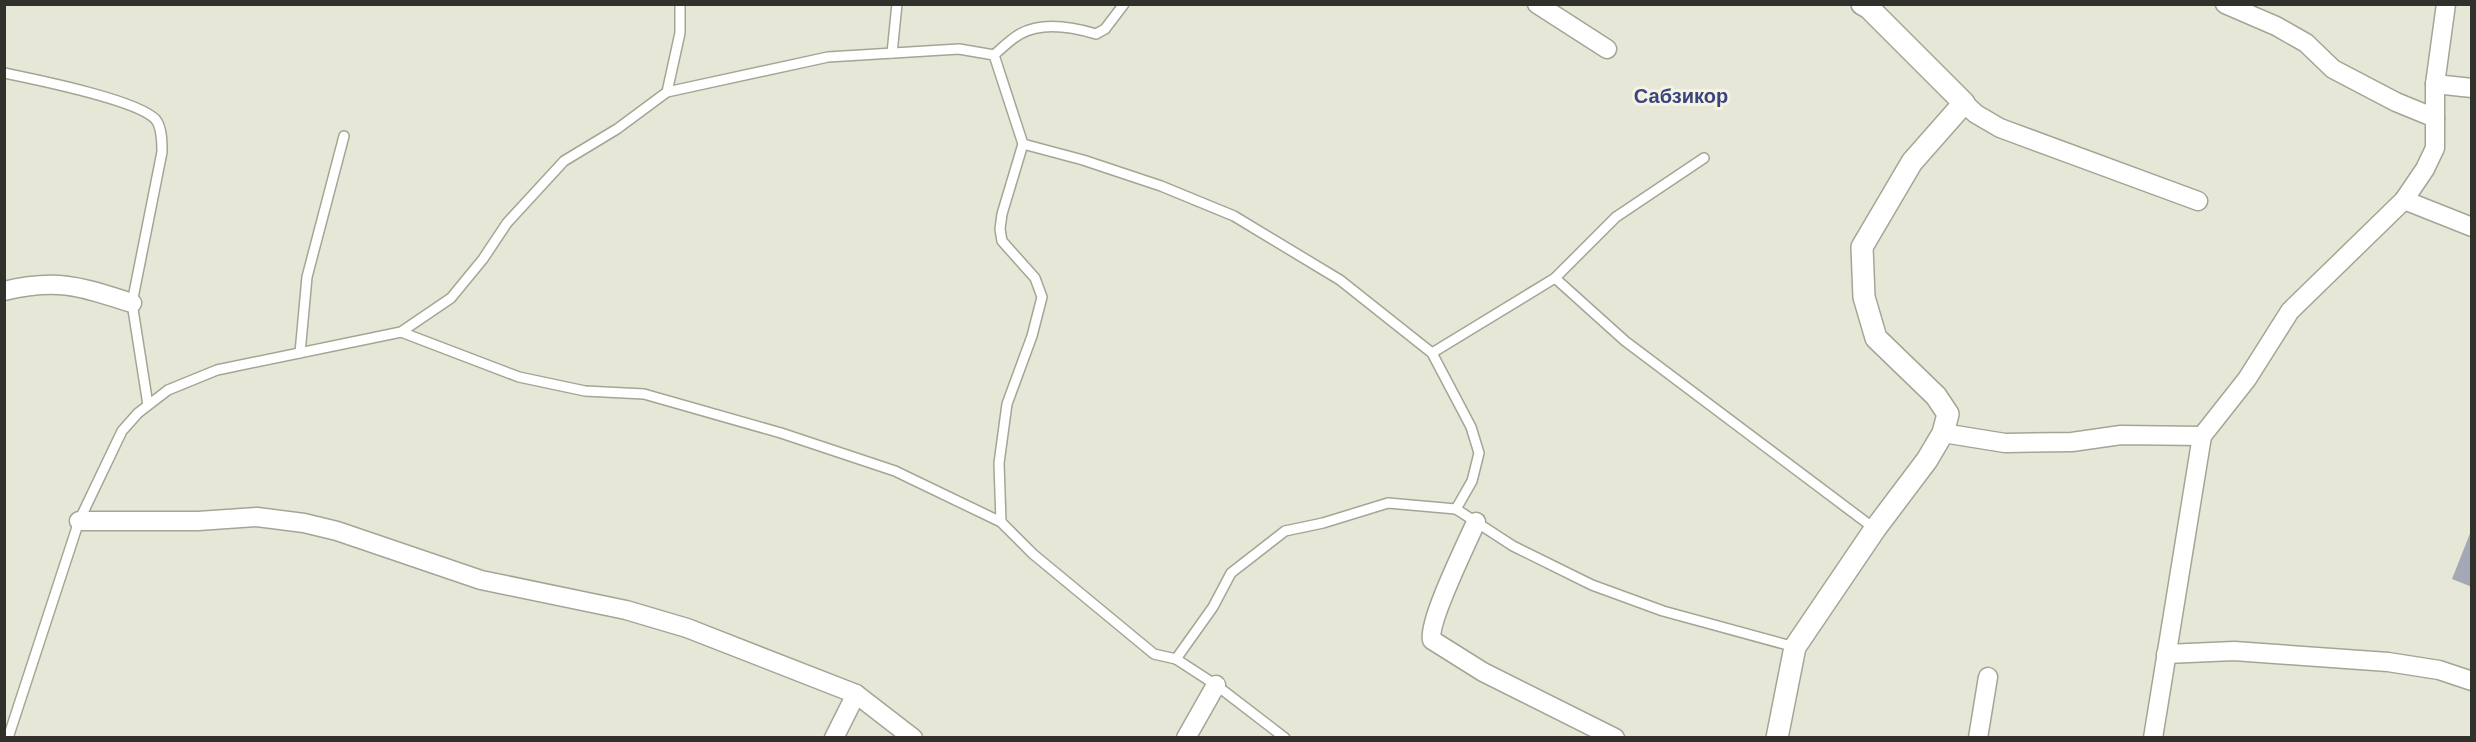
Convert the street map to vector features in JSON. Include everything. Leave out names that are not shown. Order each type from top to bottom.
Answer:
[{"type":"street","points":[[1537,4],[1607,49]]},
{"type":"street","points":[[1862,4],[1869,8],[1976,114],[2000,128],[2198,201]]},
{"type":"street","points":[[2225,4],[2276,26],[2306,43],[2333,69],[2396,102],[2435,118]]},
{"type":"street","points":[[2153,738],[2202,436],[2247,379],[2290,311],[2404,201],[2425,169],[2435,148],[2435,84],[2446,4]]},
{"type":"street","points":[[2435,84],[2472,88]]},
{"type":"street","points":[[1778,738],[1795,647],[1875,529],[1927,460],[1943,433],[1948,414],[1936,396],[1876,338],[1864,297],[1862,247],[1912,162],[1964,103]]},
{"type":"street","points":[[2404,201],[2472,227]]},
{"type":"street","points":[[4,291],[27,285],[60,283],[132,303]]},
{"type":"street","points":[[1943,433],[2005,443],[2072,442],[2121,435],[2202,436]]},
{"type":"street","points":[[79,521],[257,518],[304,523],[368,541],[481,580],[626,610],[687,628],[856,694],[913,738]]},
{"type":"street","points":[[1476,522],[1437,614],[1431,631],[1432,640],[1483,672],[1615,738]]},
{"type":"street","points":[[2166,654],[2234,651],[2388,662],[2439,670],[2472,681]]},
{"type":"street","points":[[1978,738],[1988,676]]},
{"type":"street","points":[[1186,738],[1216,685]]},
{"type":"street","points":[[834,738],[856,694]]},
{"type":"lane","points":[[667,92],[680,33],[680,4]]},
{"type":"lane","points":[[892,53],[897,4]]},
{"type":"lane","points":[[9,738],[79,521],[122,431],[138,413],[168,390],[217,370],[401,332],[451,298],[483,259],[507,223],[564,161],[617,129],[667,92],[828,57],[959,49],[994,55],[1022,33],[1039,28],[1059,26],[1096,34],[1105,29],[1124,4]]},
{"type":"lane","points":[[994,55],[1023,144],[1002,214],[1000,229],[1002,241],[1035,278],[1042,297],[1032,336],[1007,404],[999,463],[1001,522]]},
{"type":"lane","points":[[4,74],[80,89],[144,112],[156,120],[161,132],[162,152],[132,303],[148,405]]},
{"type":"lane","points":[[300,353],[306,277],[344,136]]},
{"type":"lane","points":[[1023,144],[1083,160],[1161,186],[1234,216],[1340,280],[1432,353],[1471,427],[1479,453],[1472,481],[1456,509]]},
{"type":"lane","points":[[1432,353],[1555,278],[1616,217],[1704,158]]},
{"type":"lane","points":[[1555,278],[1625,342],[1875,529]]},
{"type":"lane","points":[[401,332],[519,377],[585,391],[644,394],[781,433],[895,471],[1001,522],[1033,555],[1123,631],[1154,654],[1176,659],[1216,685],[1285,738]]},
{"type":"lane","points":[[1176,659],[1213,608],[1231,573],[1285,531],[1323,523],[1388,502],[1456,509],[1513,546],[1592,585],[1663,611],[1795,647]]},
{"type":"building","points":[[2472,532],[2472,587],[2452,579]]},
{"type":"district","name":"Сабзикор","points":[[1681,96]]}]
